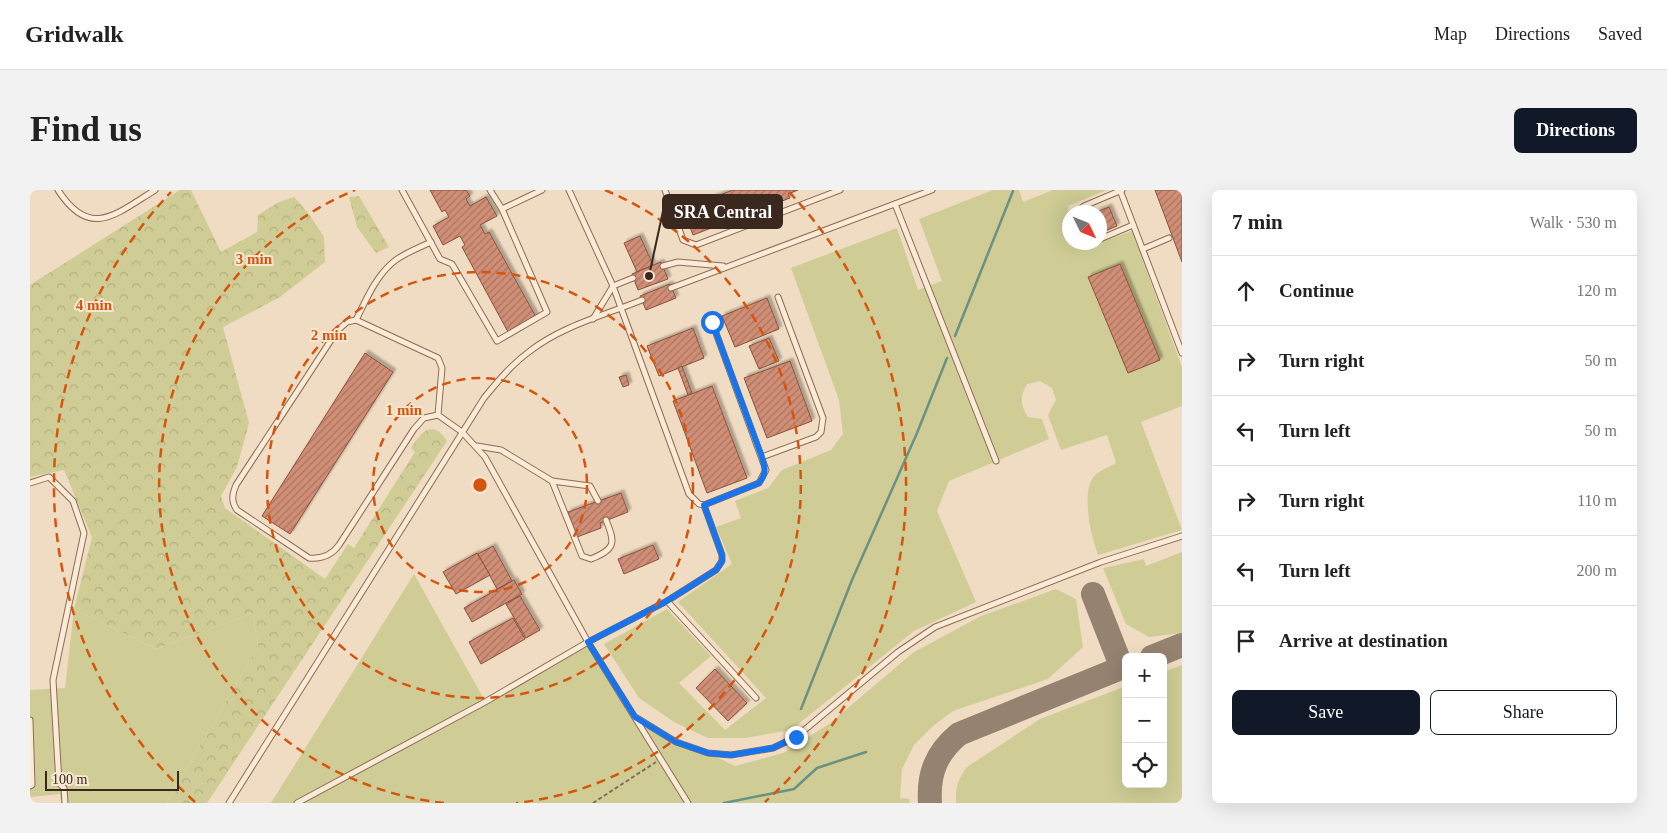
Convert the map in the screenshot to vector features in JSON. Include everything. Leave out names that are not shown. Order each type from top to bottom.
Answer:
[{"type":"lane","points":[[58,190],[77,213],[95,220],[109,218],[155,190]]},
{"type":"lane","points":[[402,190],[440,259],[452,264],[497,341],[547,312],[502,209],[490,190]]},
{"type":"lane","points":[[502,209],[542,190]]},
{"type":"lane","points":[[569,190],[613,286],[689,494],[699,504],[704,505],[759,483],[766,470],[712,322]]},
{"type":"lane","points":[[665,190],[684,240],[696,245],[840,190]]},
{"type":"lane","points":[[672,288],[726,266],[932,190]]},
{"type":"lane","points":[[1086,205],[1121,190],[1182,353]]},
{"type":"lane","points":[[895,204],[996,461]]},
{"type":"lane","points":[[1107,236],[1134,225]]},
{"type":"lane","points":[[1143,248],[1169,238]]},
{"type":"lane","points":[[356,320],[384,271],[394,262],[431,242]]},
{"type":"lane","points":[[663,266],[678,262],[726,266]]},
{"type":"lane","points":[[592,319],[613,286],[633,278]]},
{"type":"lane","points":[[762,457],[816,436],[823,426],[823,418],[778,297]]},
{"type":"lane","points":[[229,803],[484,398],[508,370],[530,350],[558,333],[642,300]]},
{"type":"lane","points":[[438,415],[442,368],[438,358],[356,320],[347,322],[337,331],[236,485],[232,498],[237,510],[309,558],[329,554],[339,545],[414,430],[424,418],[438,415],[462,432],[485,457],[588,642],[688,803]]},
{"type":"lane","points":[[476,446],[501,450],[552,481],[590,486],[598,501]]},
{"type":"lane","points":[[30,483],[49,477],[56,482],[73,501],[84,533],[53,680],[58,783],[64,788],[65,803]]},
{"type":"lane","points":[[552,481],[582,556],[591,559],[607,552],[611,547],[613,536],[606,520]]},
{"type":"lane","points":[[297,803],[485,702],[588,642],[667,601],[716,570],[722,561],[722,555],[704,505]]},
{"type":"lane","points":[[635,717],[676,742],[708,753],[731,755],[773,748],[796,737],[898,652],[935,627],[1101,562],[1182,536]]},
{"type":"lane","points":[[667,601],[756,698]]},
{"type":"lane","points":[[30,720],[32,786],[30,786]]},
{"type":"path","points":[[593,803],[661,759]]},
{"type":"green space","points":[[180,190],[191,190],[221,252],[257,232],[258,215],[279,202],[294,197],[309,214],[324,237],[325,262],[280,297],[223,327],[249,423],[237,467],[221,496],[225,508],[325,579],[348,544],[354,548],[415,452],[411,448],[419,437],[427,430],[432,429],[442,434],[447,441],[207,803],[166,803],[258,647],[253,613],[156,649],[74,609],[92,537],[64,470],[30,477],[30,285]]},
{"type":"green space","points":[[993,190],[1019,190],[1023,202],[1053,190],[1107,190],[1070,205],[1062,205],[1062,250],[1107,250],[1107,240],[1132,231],[1182,367],[1182,406],[1141,422],[1182,530],[1098,555],[1092,537],[1088,514],[1088,492],[1095,475],[1116,463],[1107,435],[1061,450],[1048,415],[1056,400],[1052,388],[1040,381],[1027,384],[1022,397],[1023,408],[1028,417],[1042,419],[1049,439],[949,481],[937,511],[976,602],[914,631],[791,730],[745,738],[708,738],[674,722],[639,698],[604,644],[667,609],[711,656],[679,683],[725,730],[766,698],[678,602],[732,564],[716,527],[741,518],[735,501],[768,488],[782,470],[831,450],[843,434],[839,400],[791,268],[897,228],[918,290],[942,281],[919,219]]},
{"type":"green space","points":[[359,196],[389,247],[376,253],[357,227],[349,197]]},
{"type":"green space","points":[[1182,552],[1182,633],[1149,637],[1126,624],[1103,568],[1144,559],[1146,566]]},
{"type":"green space","points":[[414,574],[485,701],[588,642],[635,717],[676,742],[708,753],[735,766],[783,753],[829,724],[914,652],[981,616],[1056,589],[1076,599],[1083,647],[1048,679],[953,711],[933,726],[914,745],[902,769],[900,798],[909,799],[910,803],[271,803]]},
{"type":"green space","points":[[74,609],[156,649],[253,613],[258,647],[166,803],[61,803],[60,794],[30,797],[30,690],[65,688]]},
{"type":"green space","points":[[1182,665],[1182,803],[956,803],[958,784],[967,767],[1040,719],[1122,688],[1122,788],[1167,788],[1167,671]]},
{"type":"building","points":[[430,190],[466,190],[470,196],[466,199],[470,206],[486,197],[497,216],[480,225],[485,234],[489,232],[536,317],[508,332],[462,247],[465,245],[460,236],[443,245],[433,226],[449,217],[445,210],[442,212]]},
{"type":"building","points":[[733,190],[798,190],[788,194],[790,198],[693,235],[683,209]]},
{"type":"building","points":[[1155,190],[1182,190],[1182,262]]},
{"type":"building","points":[[1109,207],[1117,226],[1107,230],[1107,208]]},
{"type":"building","points":[[640,236],[653,265],[637,272],[624,243]]},
{"type":"building","points":[[661,262],[668,279],[638,290],[632,274]]},
{"type":"building","points":[[1120,264],[1160,360],[1128,373],[1088,277]]},
{"type":"building","points":[[670,284],[676,298],[646,310],[640,296]]},
{"type":"building","points":[[767,298],[779,329],[735,347],[722,316]]},
{"type":"building","points":[[693,328],[704,358],[659,376],[647,346]]},
{"type":"building","points":[[769,338],[779,361],[759,369],[749,346]]},
{"type":"building","points":[[365,353],[393,372],[290,534],[262,516]]},
{"type":"building","points":[[790,361],[812,421],[767,438],[744,378]]},
{"type":"building","points":[[682,366],[692,393],[688,395],[678,368]]},
{"type":"building","points":[[626,375],[629,385],[623,387],[619,377]]},
{"type":"building","points":[[712,386],[747,478],[707,493],[673,401]]},
{"type":"building","points":[[621,493],[628,512],[600,523],[601,528],[577,537],[568,512]]},
{"type":"building","points":[[653,545],[659,559],[624,574],[618,559]]},
{"type":"building","points":[[493,546],[512,581],[497,589],[478,554]]},
{"type":"building","points":[[477,553],[490,575],[456,594],[443,572]]},
{"type":"building","points":[[514,580],[522,594],[472,622],[464,608]]},
{"type":"building","points":[[520,596],[540,630],[526,638],[506,604]]},
{"type":"building","points":[[513,618],[525,639],[481,664],[469,642]]},
{"type":"building","points":[[715,669],[747,703],[728,721],[696,688]]},
{"type":"waterway","points":[[955,336],[1013,191]]},
{"type":"waterway","points":[[801,709],[852,580],[917,433],[947,358]]},
{"type":"waterway","points":[[724,803],[794,789],[817,768],[866,752]]},
{"type":"taxiway","points":[[1093,594],[1122,668]]},
{"type":"taxiway","points":[[1162,653],[1182,645]]},
{"type":"taxiway","points":[[930,803],[930,783],[935,765],[944,749],[959,734],[1122,668]]},
{"type":"place","name":"SRA Central","points":[[649,276]]},
{"type":"route","points":[[712,322],[762,457],[766,470],[764,477],[759,483],[704,505],[722,555],[722,561],[716,570],[667,601],[588,642],[635,717],[676,742],[708,753],[731,755],[773,748],[796,737]]}]
